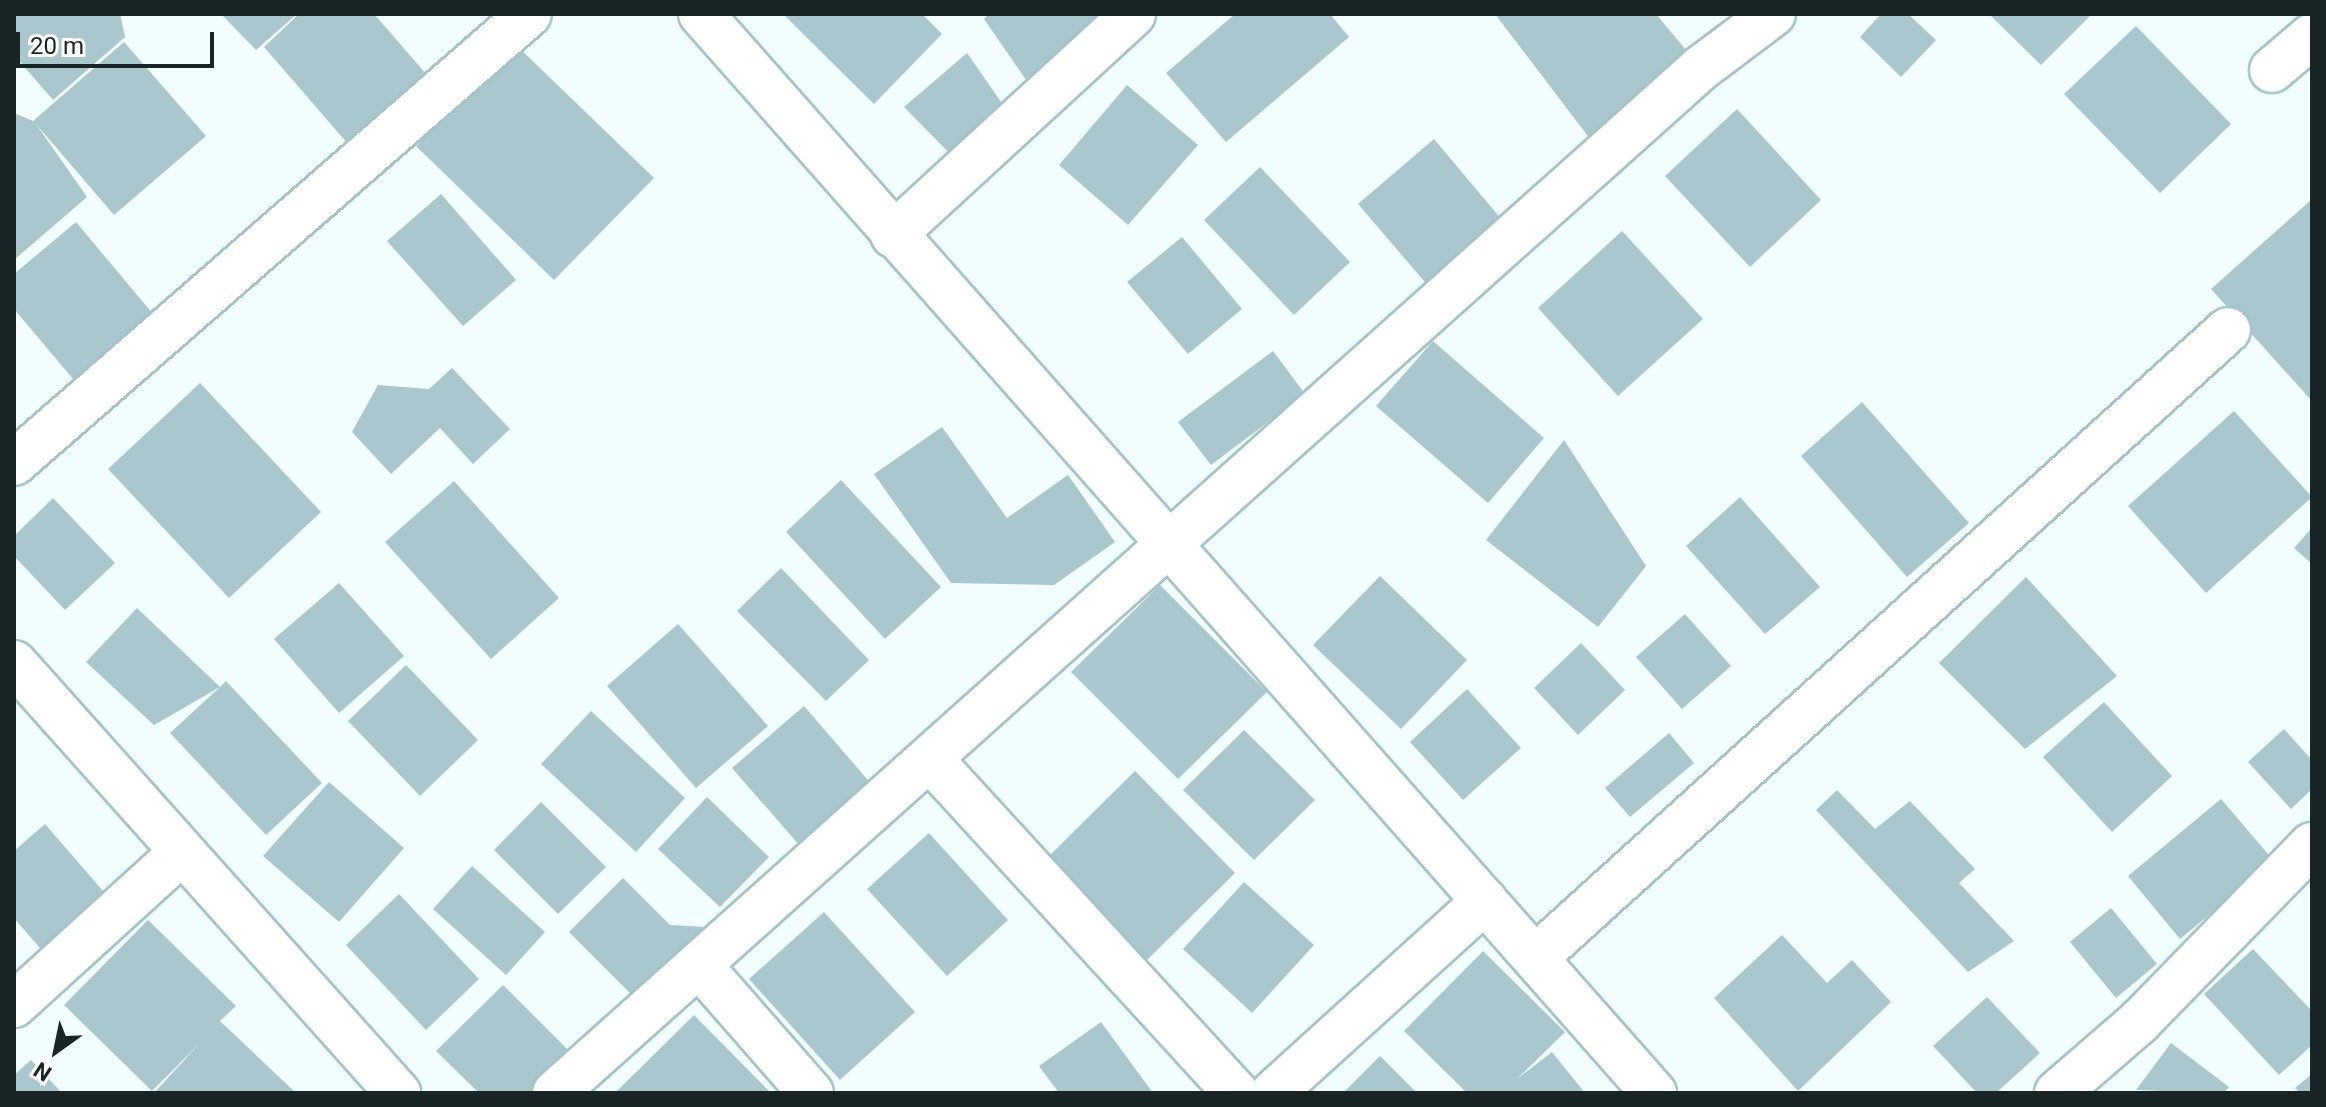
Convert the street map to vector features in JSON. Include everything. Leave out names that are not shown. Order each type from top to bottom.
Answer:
[{"type":"street","points":[[14,463],[529,14]]},
{"type":"street","points":[[701,14],[1654,1093]]},
{"type":"street","points":[[893,235],[1133,14]]},
{"type":"street","points":[[555,1093],[1757,19]]},
{"type":"street","points":[[2272,70],[2312,36]]},
{"type":"street","points":[[1535,958],[2228,330]]},
{"type":"street","points":[[14,663],[180,854],[398,1093]]},
{"type":"street","points":[[930,759],[1236,1093]]},
{"type":"street","points":[[2057,1093],[2140,1021],[2312,845]]},
{"type":"street","points":[[14,1005],[180,854]]},
{"type":"street","points":[[1273,1093],[1485,901]]},
{"type":"street","points":[[699,965],[811,1093]]},
{"type":"building","points":[[14,14],[120,14],[125,37],[53,100],[14,55]]},
{"type":"building","points":[[221,14],[297,14],[256,50]]},
{"type":"building","points":[[299,14],[374,14],[427,75],[348,144],[264,47]]},
{"type":"building","points":[[783,14],[922,14],[942,34],[874,104]]},
{"type":"building","points":[[989,14],[1112,14],[1031,87],[984,19]]},
{"type":"building","points":[[1235,14],[1330,14],[1349,37],[1226,142],[1166,73]]},
{"type":"building","points":[[1495,14],[1656,14],[1701,68],[1600,152]]},
{"type":"building","points":[[1881,14],[1908,14],[1936,40],[1901,77],[1860,37]]},
{"type":"building","points":[[1989,14],[2089,14],[2090,16],[2041,65]]},
{"type":"building","points":[[2136,26],[2231,124],[2160,193],[2064,94]]},
{"type":"building","points":[[124,42],[206,136],[114,215],[36,124],[87,197],[14,260],[14,113],[33,121]]},
{"type":"building","points":[[515,44],[654,178],[554,280],[416,146]]},
{"type":"building","points":[[967,53],[1015,122],[965,169],[904,107]]},
{"type":"building","points":[[1127,85],[1198,145],[1128,225],[1059,165]]},
{"type":"building","points":[[1737,109],[1821,200],[1750,267],[1665,176]]},
{"type":"building","points":[[1434,139],[1518,239],[1442,302],[1358,204]]},
{"type":"building","points":[[1260,167],[1350,262],[1294,315],[1204,220]]},
{"type":"building","points":[[441,194],[516,280],[463,326],[387,241]]},
{"type":"building","points":[[2312,199],[2312,401],[2211,289]]},
{"type":"building","points":[[76,222],[158,320],[79,386],[14,309],[14,274]]},
{"type":"building","points":[[1622,231],[1703,319],[1618,396],[1538,308]]},
{"type":"building","points":[[1182,237],[1242,309],[1188,354],[1127,282]]},
{"type":"building","points":[[1433,341],[1544,438],[1488,503],[1376,406]]},
{"type":"building","points":[[1273,351],[1305,394],[1211,465],[1178,422]]},
{"type":"building","points":[[452,368],[510,429],[473,464],[440,428],[391,474],[352,432],[378,385],[429,389]]},
{"type":"building","points":[[200,383],[321,512],[229,598],[108,469]]},
{"type":"building","points":[[1862,402],[1969,523],[1907,577],[1801,456]]},
{"type":"building","points":[[2234,411],[2312,497],[2206,593],[2128,506]]},
{"type":"building","points":[[942,427],[1007,518],[1068,475],[1115,542],[1054,585],[951,583],[874,474]]},
{"type":"building","points":[[1564,440],[1646,566],[1598,627],[1486,540]]},
{"type":"building","points":[[841,480],[941,587],[885,639],[786,532]]},
{"type":"building","points":[[454,481],[559,598],[491,659],[385,542]]},
{"type":"building","points":[[1740,497],[1820,587],[1765,634],[1686,546]]},
{"type":"building","points":[[53,498],[115,563],[65,610],[14,556],[14,536]]},
{"type":"building","points":[[2312,528],[2312,564],[2294,548]]},
{"type":"building","points":[[781,568],[869,660],[826,701],[737,611]]},
{"type":"building","points":[[1380,576],[1467,660],[1401,729],[1313,645]]},
{"type":"building","points":[[2026,577],[2117,676],[2025,749],[1939,663]]},
{"type":"building","points":[[339,583],[404,656],[339,713],[274,639]]},
{"type":"building","points":[[1160,585],[1267,692],[1178,779],[1071,672]]},
{"type":"building","points":[[137,608],[220,687],[154,725],[86,662]]},
{"type":"building","points":[[1685,614],[1731,666],[1682,709],[1636,657]]},
{"type":"building","points":[[678,624],[768,726],[696,788],[607,686]]},
{"type":"building","points":[[1581,643],[1625,690],[1578,735],[1534,688]]},
{"type":"building","points":[[406,665],[478,740],[420,796],[348,721]]},
{"type":"building","points":[[226,681],[322,783],[266,835],[170,733]]},
{"type":"building","points":[[1467,689],[1521,748],[1463,800],[1410,742]]},
{"type":"building","points":[[2104,702],[2172,776],[2112,832],[2043,757]]},
{"type":"building","points":[[804,706],[879,793],[808,855],[732,768]]},
{"type":"building","points":[[591,711],[685,798],[636,852],[541,764]]},
{"type":"building","points":[[2284,729],[2312,760],[2312,789],[2291,809],[2248,762]]},
{"type":"building","points":[[1244,730],[1315,800],[1254,860],[1183,790]]},
{"type":"building","points":[[1669,733],[1694,763],[1630,817],[1605,788]]},
{"type":"building","points":[[1135,771],[1235,873],[1146,961],[1046,859]]},
{"type":"building","points":[[329,782],[404,848],[339,922],[263,856]]},
{"type":"building","points":[[1837,790],[1875,829],[1910,801],[1975,869],[1959,883],[2014,941],[1968,972],[1816,810]]},
{"type":"building","points":[[707,797],[769,857],[720,907],[658,849]]},
{"type":"building","points":[[2221,799],[2274,861],[2180,939],[2128,876]]},
{"type":"building","points":[[541,802],[606,867],[558,914],[494,850]]},
{"type":"building","points":[[45,824],[110,899],[46,955],[14,918],[14,851]]},
{"type":"building","points":[[929,833],[1008,920],[947,976],[867,889]]},
{"type":"building","points":[[472,866],[545,932],[506,975],[433,909]]},
{"type":"building","points":[[623,878],[670,925],[708,927],[636,999],[569,932]]},
{"type":"building","points":[[1244,882],[1314,945],[1252,1013],[1183,949]]},
{"type":"building","points":[[399,894],[479,979],[426,1030],[346,945]]},
{"type":"building","points":[[2111,908],[2157,964],[2116,998],[2070,942]]},
{"type":"building","points":[[824,912],[915,1012],[840,1080],[749,979]]},
{"type":"building","points":[[148,920],[236,1006],[220,1021],[296,1093],[154,1093],[200,1043],[152,1091],[64,1005]]},
{"type":"building","points":[[1782,935],[1827,983],[1852,960],[1891,1002],[1798,1091],[1714,998]]},
{"type":"building","points":[[2253,949],[2312,1011],[2312,1045],[2279,1075],[2204,994]]},
{"type":"building","points":[[1483,951],[1565,1032],[1517,1079],[1552,1052],[1585,1093],[1467,1093],[1404,1031]]},
{"type":"building","points":[[503,985],[575,1057],[539,1093],[479,1093],[436,1051]]},
{"type":"building","points":[[1987,997],[2040,1053],[1996,1093],[1977,1093],[1933,1046]]},
{"type":"building","points":[[694,1015],[771,1093],[617,1091]]},
{"type":"building","points":[[1101,1022],[1153,1093],[1059,1093],[1039,1066]]},
{"type":"building","points":[[2171,1043],[2229,1087],[2224,1093],[2136,1090]]},
{"type":"building","points":[[1380,1056],[1417,1093],[1343,1093]]},
{"type":"building","points":[[31,1060],[62,1093],[14,1093],[14,1075]]},
{"type":"building","points":[[2312,1074],[2312,1093],[2300,1093],[2295,1088]]}]
